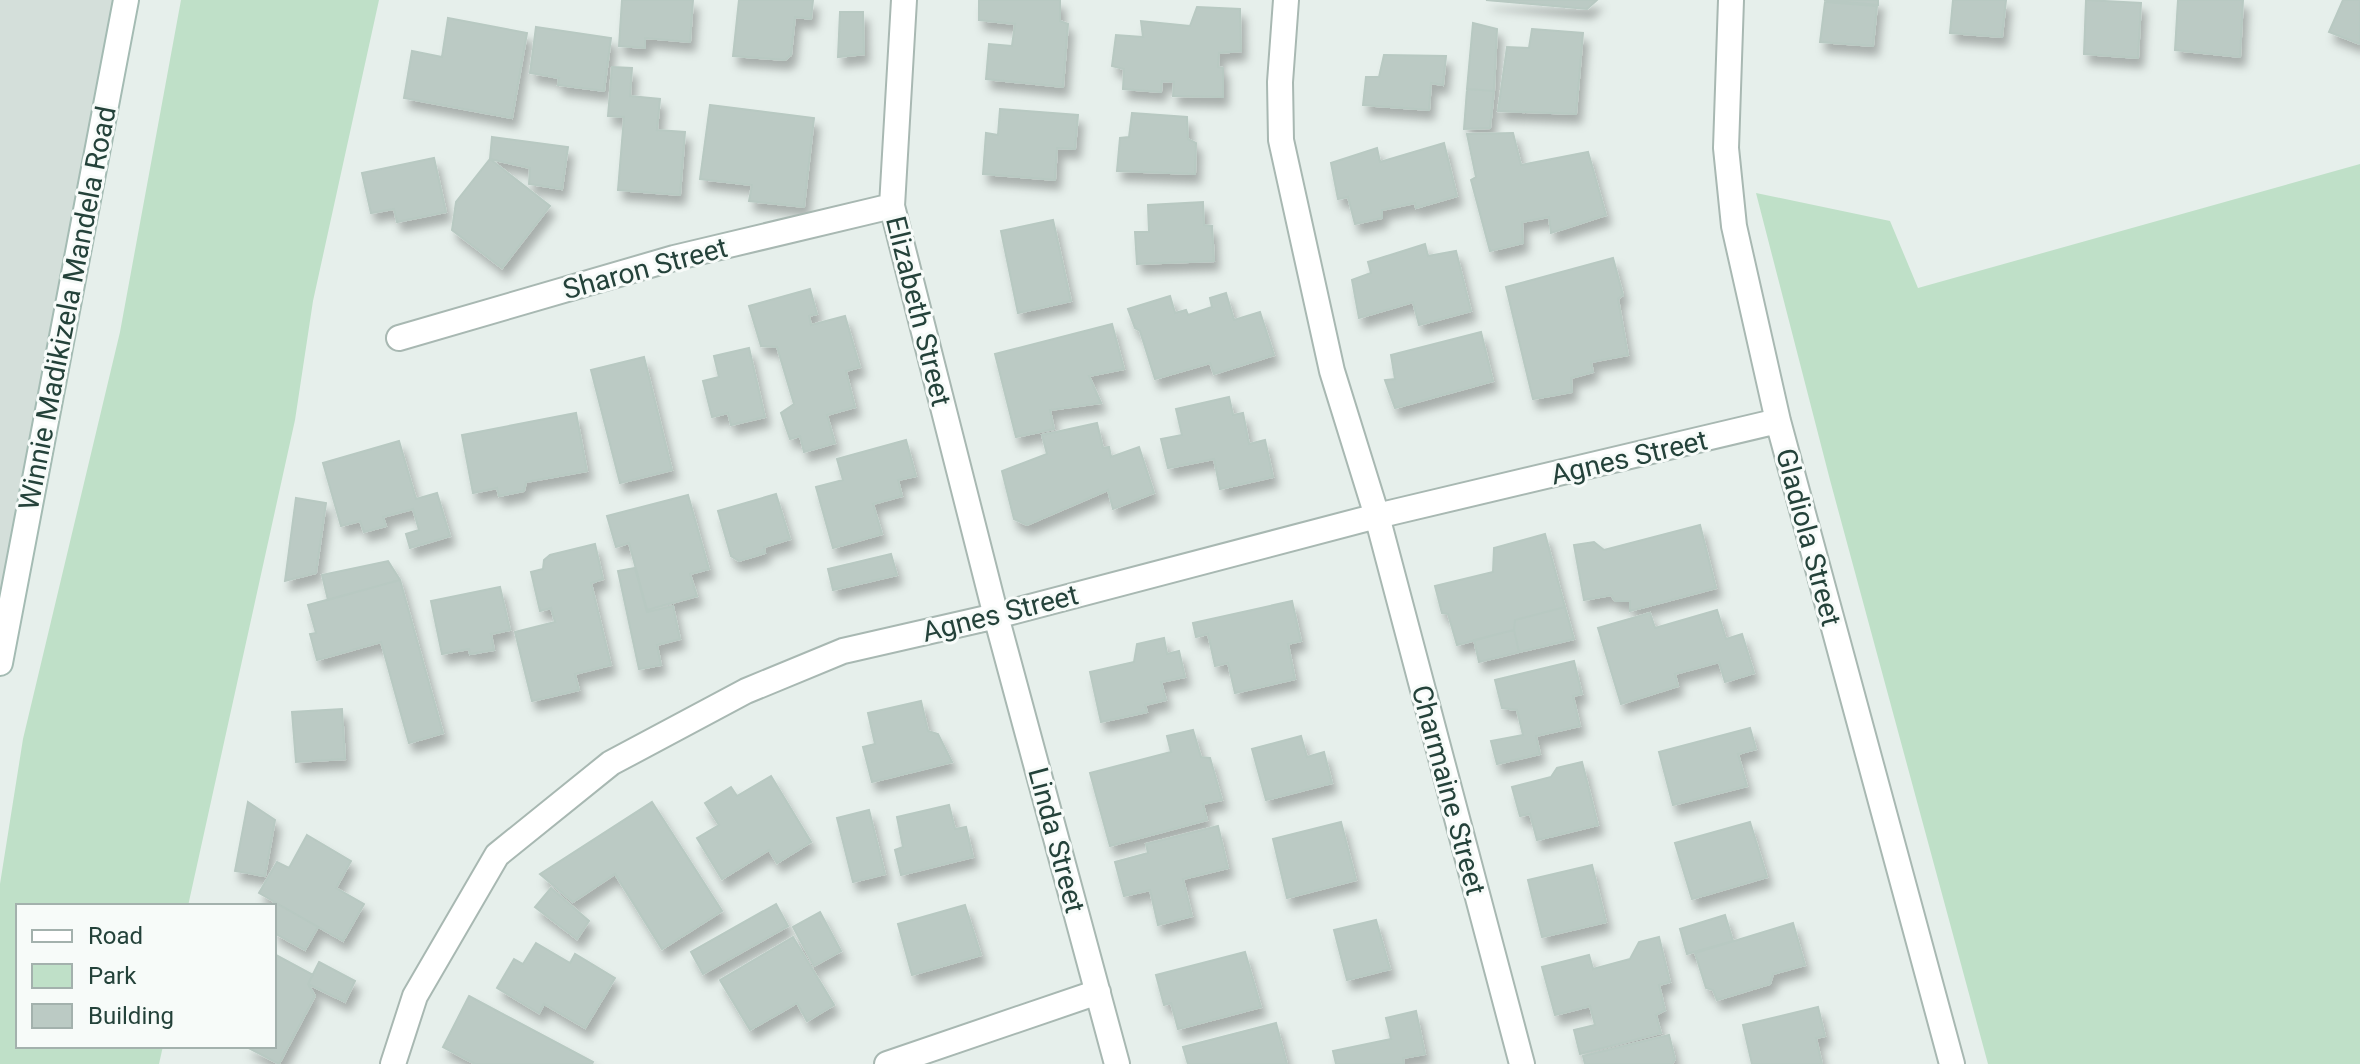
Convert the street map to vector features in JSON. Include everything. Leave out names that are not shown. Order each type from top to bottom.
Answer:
[{"type":"street","name":"Winnie Madikizela Mandela Road","points":[[0,663],[126,0]]},
{"type":"street","name":"Elizabeth Street","points":[[904,0],[892,206],[996,616]]},
{"type":"street","points":[[1286,0],[1280,82],[1281,140],[1332,371],[1377,516]]},
{"type":"street","name":"Gladiola Street","points":[[1731,0],[1726,148],[1734,226],[1778,421],[1952,1064]]},
{"type":"street","name":"Sharon Street","points":[[399,338],[674,258],[892,206]]},
{"type":"street","name":"Agnes Street","points":[[393,1064],[415,996],[497,855],[611,763],[746,691],[843,651],[996,616],[1377,516],[1778,421]]},
{"type":"street","name":"Charmaine Street","points":[[1377,516],[1522,1064]]},
{"type":"street","name":"Linda Street","points":[[996,616],[1117,1064]]},
{"type":"street","points":[[887,1064],[1098,992]]},
{"type":"shaded area","points":[[0,0],[132,0],[0,662]]},
{"type":"green space","points":[[181,0],[379,0],[313,301],[295,420],[188,904],[16,904],[16,1048],[163,1048],[159,1064],[0,1064],[0,884],[23,739],[120,332]]},
{"type":"green space","points":[[2360,164],[2360,1064],[1988,1064],[1756,193],[1890,221],[1918,288]]},
{"type":"building","points":[[622,0],[693,0],[690,42],[645,38],[645,48],[619,46]]},
{"type":"building","points":[[739,0],[813,0],[811,19],[795,17],[791,55],[785,60],[733,56]]},
{"type":"building","points":[[979,0],[1060,0],[1060,21],[1068,24],[1063,87],[986,79],[989,44],[1012,46],[1015,24],[979,20]]},
{"type":"building","points":[[1486,0],[1597,0],[1587,9]]},
{"type":"building","points":[[1824,0],[1878,0],[1878,5]]},
{"type":"building","points":[[1953,0],[2006,0],[2002,37],[1950,33]]},
{"type":"building","points":[[2086,0],[2141,3],[2138,58],[2084,54]]},
{"type":"building","points":[[2178,0],[2243,0],[2240,57],[2175,50]]},
{"type":"building","points":[[2343,0],[2360,0],[2360,44],[2329,32]]},
{"type":"building","points":[[1825,2],[1877,6],[1873,46],[1820,42]]},
{"type":"building","points":[[1197,7],[1240,9],[1241,51],[1219,53],[1218,67],[1223,68],[1223,97],[1173,96],[1174,82],[1162,81],[1161,92],[1123,89],[1124,69],[1112,66],[1116,35],[1143,37],[1141,21],[1190,26]]},
{"type":"building","points":[[840,12],[863,12],[864,54],[838,57]]},
{"type":"building","points":[[448,18],[527,33],[512,118],[404,98],[412,51],[442,57]]},
{"type":"building","points":[[1473,23],[1497,29],[1494,91],[1467,89]]},
{"type":"building","points":[[536,27],[611,38],[604,91],[558,85],[559,78],[530,73]]},
{"type":"building","points":[[1532,29],[1583,33],[1576,114],[1498,111],[1507,47],[1529,48]]},
{"type":"building","points":[[1384,55],[1446,56],[1443,85],[1431,83],[1429,110],[1363,105],[1366,77],[1379,77]]},
{"type":"building","points":[[612,67],[632,68],[630,96],[660,99],[657,130],[685,132],[680,195],[618,190],[624,117],[608,116]]},
{"type":"building","points":[[1467,89],[1494,91],[1490,128],[1464,129]]},
{"type":"building","points":[[710,105],[814,118],[804,207],[749,201],[752,185],[700,179]]},
{"type":"building","points":[[1000,109],[1078,115],[1075,149],[1057,148],[1055,180],[983,174],[986,133],[998,135]]},
{"type":"building","points":[[1132,113],[1187,117],[1188,139],[1196,143],[1195,174],[1117,171],[1120,138],[1129,137]]},
{"type":"building","points":[[1513,133],[1521,165],[1588,152],[1606,215],[1551,233],[1549,217],[1522,222],[1523,243],[1490,251],[1471,180],[1476,177],[1467,134]]},
{"type":"building","points":[[492,137],[568,147],[562,189],[529,184],[530,168],[490,159]]},
{"type":"building","points":[[1444,143],[1457,196],[1416,208],[1415,203],[1382,210],[1382,218],[1355,224],[1348,197],[1338,199],[1331,163],[1377,148],[1380,162]]},
{"type":"building","points":[[434,158],[446,212],[397,222],[394,209],[371,213],[362,173]]},
{"type":"building","points":[[490,159],[550,206],[502,268],[452,230],[456,202]]},
{"type":"building","points":[[1203,202],[1204,225],[1212,226],[1214,261],[1137,264],[1135,232],[1149,232],[1148,205]]},
{"type":"building","points":[[1053,220],[1071,301],[1018,313],[1001,231]]},
{"type":"building","points":[[1425,244],[1428,256],[1456,251],[1471,311],[1419,325],[1413,302],[1359,318],[1352,280],[1371,273],[1368,262]]},
{"type":"building","points":[[1613,258],[1623,295],[1618,299],[1628,355],[1591,362],[1593,372],[1571,378],[1572,392],[1533,399],[1506,287]]},
{"type":"building","points":[[810,289],[817,314],[809,316],[811,325],[845,316],[860,367],[846,371],[855,407],[827,415],[835,443],[804,452],[800,436],[790,439],[781,413],[794,404],[777,347],[761,346],[749,306]]},
{"type":"building","points":[[1226,293],[1234,320],[1260,312],[1274,355],[1214,374],[1210,363],[1155,379],[1140,331],[1135,328],[1128,309],[1170,296],[1175,313],[1186,310],[1188,315],[1212,307],[1210,298]]},
{"type":"building","points":[[1112,324],[1124,369],[1089,376],[1101,403],[1050,410],[1054,429],[1016,437],[995,354]]},
{"type":"building","points":[[1481,332],[1493,381],[1395,408],[1385,380],[1395,379],[1391,355]]},
{"type":"building","points":[[749,348],[765,417],[731,425],[728,413],[712,417],[703,381],[719,377],[714,356]]},
{"type":"building","points":[[644,357],[672,470],[620,483],[591,370]]},
{"type":"building","points":[[1229,397],[1233,415],[1243,413],[1249,444],[1265,440],[1273,477],[1220,489],[1214,459],[1168,468],[1161,439],[1182,435],[1176,409]]},
{"type":"building","points":[[576,413],[587,471],[526,482],[524,491],[499,496],[497,488],[473,493],[462,435]]},
{"type":"building","points":[[1097,423],[1103,448],[1109,447],[1111,457],[1139,447],[1154,493],[1113,509],[1108,490],[1027,525],[1014,519],[1002,471],[1047,454],[1042,435]]},
{"type":"building","points":[[906,440],[916,476],[898,480],[902,496],[873,504],[882,534],[833,548],[816,487],[843,480],[837,459]]},
{"type":"building","points":[[399,441],[416,499],[437,493],[450,536],[410,548],[406,534],[419,530],[413,509],[383,517],[386,526],[364,532],[360,521],[341,526],[323,463]]},
{"type":"building","points":[[776,494],[790,539],[764,547],[765,553],[739,561],[731,556],[718,511]]},
{"type":"building","points":[[688,495],[709,569],[690,574],[697,596],[647,610],[629,543],[616,547],[607,516]]},
{"type":"building","points":[[296,498],[326,503],[316,573],[285,581]]},
{"type":"building","points":[[1700,525],[1716,588],[1630,611],[1630,601],[1615,601],[1611,595],[1584,600],[1574,545],[1594,542],[1604,550]]},
{"type":"building","points":[[1545,534],[1565,607],[1515,620],[1514,630],[1457,645],[1448,614],[1442,613],[1435,586],[1493,572],[1494,548]]},
{"type":"building","points":[[595,544],[603,579],[591,583],[611,665],[575,674],[579,690],[532,701],[515,632],[555,622],[551,608],[540,611],[531,572],[543,569],[544,560],[550,555]]},
{"type":"building","points":[[891,554],[897,575],[833,590],[828,569]]},
{"type":"building","points":[[388,561],[400,580],[328,600],[322,575]]},
{"type":"building","points":[[635,568],[647,612],[673,606],[680,639],[657,645],[661,665],[639,669],[618,571]]},
{"type":"building","points":[[400,580],[443,733],[409,743],[381,642],[317,660],[310,634],[316,633],[308,605]]},
{"type":"building","points":[[500,587],[510,630],[491,634],[494,650],[470,654],[469,649],[442,654],[431,601]]},
{"type":"building","points":[[1292,601],[1301,641],[1288,644],[1295,679],[1235,693],[1228,663],[1215,666],[1208,634],[1196,637],[1193,623]]},
{"type":"building","points":[[1565,607],[1574,639],[1519,652],[1515,620]]},
{"type":"building","points":[[1717,610],[1726,639],[1742,634],[1754,673],[1725,682],[1719,662],[1675,674],[1678,686],[1621,704],[1598,628],[1650,613],[1655,628]]},
{"type":"building","points":[[1514,630],[1519,652],[1479,662],[1474,640]]},
{"type":"building","points":[[1164,638],[1167,654],[1179,651],[1185,677],[1161,682],[1166,700],[1145,705],[1147,712],[1101,722],[1090,672],[1134,662],[1137,644]]},
{"type":"building","points":[[1574,661],[1582,694],[1573,696],[1580,726],[1536,736],[1540,754],[1497,764],[1491,741],[1523,735],[1517,710],[1502,708],[1495,680]]},
{"type":"building","points":[[921,701],[928,731],[938,734],[952,762],[872,782],[863,747],[875,744],[868,713]]},
{"type":"building","points":[[342,709],[345,759],[296,762],[292,712]]},
{"type":"building","points":[[1750,728],[1756,749],[1738,754],[1747,786],[1673,805],[1659,752]]},
{"type":"building","points":[[1193,730],[1201,757],[1210,758],[1222,800],[1203,804],[1207,820],[1110,846],[1090,773],[1171,752],[1167,736]]},
{"type":"building","points":[[1301,736],[1307,757],[1324,752],[1332,783],[1266,800],[1252,749]]},
{"type":"building","points":[[1582,762],[1598,825],[1537,840],[1530,814],[1520,816],[1512,787],[1551,777],[1557,768]]},
{"type":"building","points":[[771,776],[811,842],[777,863],[769,850],[722,879],[697,838],[719,825],[705,803],[731,787],[737,796]]},
{"type":"building","points":[[248,802],[275,820],[265,876],[235,871]]},
{"type":"building","points":[[652,802],[722,911],[662,949],[615,874],[573,902],[540,874]]},
{"type":"building","points":[[949,805],[955,829],[966,827],[973,857],[901,875],[895,850],[903,847],[897,817]]},
{"type":"building","points":[[869,810],[885,874],[853,882],[837,818]]},
{"type":"building","points":[[1341,822],[1356,880],[1287,898],[1273,839]]},
{"type":"building","points":[[1750,822],[1767,877],[1692,899],[1675,843]]},
{"type":"building","points":[[1218,826],[1228,868],[1183,879],[1192,916],[1158,925],[1150,890],[1124,896],[1115,862],[1148,853],[1146,844]]},
{"type":"building","points":[[307,835],[351,861],[336,888],[364,904],[343,941],[259,893],[277,862],[289,868]]},
{"type":"building","points":[[1592,865],[1606,922],[1542,937],[1528,880]]},
{"type":"building","points":[[551,888],[589,921],[577,939],[535,907]]},
{"type":"building","points":[[274,902],[318,927],[305,950],[276,934],[276,904],[272,904]]},
{"type":"building","points":[[776,904],[788,926],[703,974],[691,952]]},
{"type":"building","points":[[965,905],[981,955],[912,975],[898,924]]},
{"type":"building","points":[[820,912],[841,951],[814,966],[793,927]]},
{"type":"building","points":[[1725,915],[1733,941],[1687,954],[1680,929]]},
{"type":"building","points":[[1376,920],[1390,969],[1347,980],[1334,930]]},
{"type":"building","points":[[1793,923],[1805,965],[1773,974],[1770,984],[1717,1000],[1713,990],[1706,988],[1695,953]]},
{"type":"building","points":[[793,937],[834,1005],[807,1021],[797,1003],[750,1030],[720,980]]},
{"type":"building","points":[[1659,937],[1670,982],[1659,985],[1665,1010],[1656,1015],[1661,1033],[1580,1054],[1574,1030],[1595,1025],[1590,1006],[1555,1015],[1542,967],[1589,955],[1593,969],[1630,959],[1639,942]]},
{"type":"building","points":[[536,943],[570,963],[575,954],[615,978],[585,1028],[544,1004],[539,1013],[497,988],[514,959],[523,964]]},
{"type":"building","points":[[1245,952],[1261,1007],[1178,1029],[1171,1003],[1164,1005],[1156,975]]},
{"type":"building","points":[[276,955],[313,975],[308,984],[315,996],[279,1064],[249,1048],[276,1048]]},
{"type":"building","points":[[319,962],[355,981],[345,1002],[308,984]]},
{"type":"building","points":[[469,996],[592,1064],[475,1064],[443,1047]]},
{"type":"building","points":[[1818,1007],[1825,1036],[1816,1038],[1822,1064],[1752,1064],[1743,1025]]},
{"type":"building","points":[[1416,1011],[1425,1054],[1403,1058],[1404,1064],[1336,1064],[1333,1051],[1391,1039],[1386,1018]]},
{"type":"building","points":[[1276,1023],[1287,1064],[1188,1064],[1183,1047]]},
{"type":"building","points":[[1669,1035],[1675,1059],[1672,1064],[1585,1064],[1583,1056]]}]
